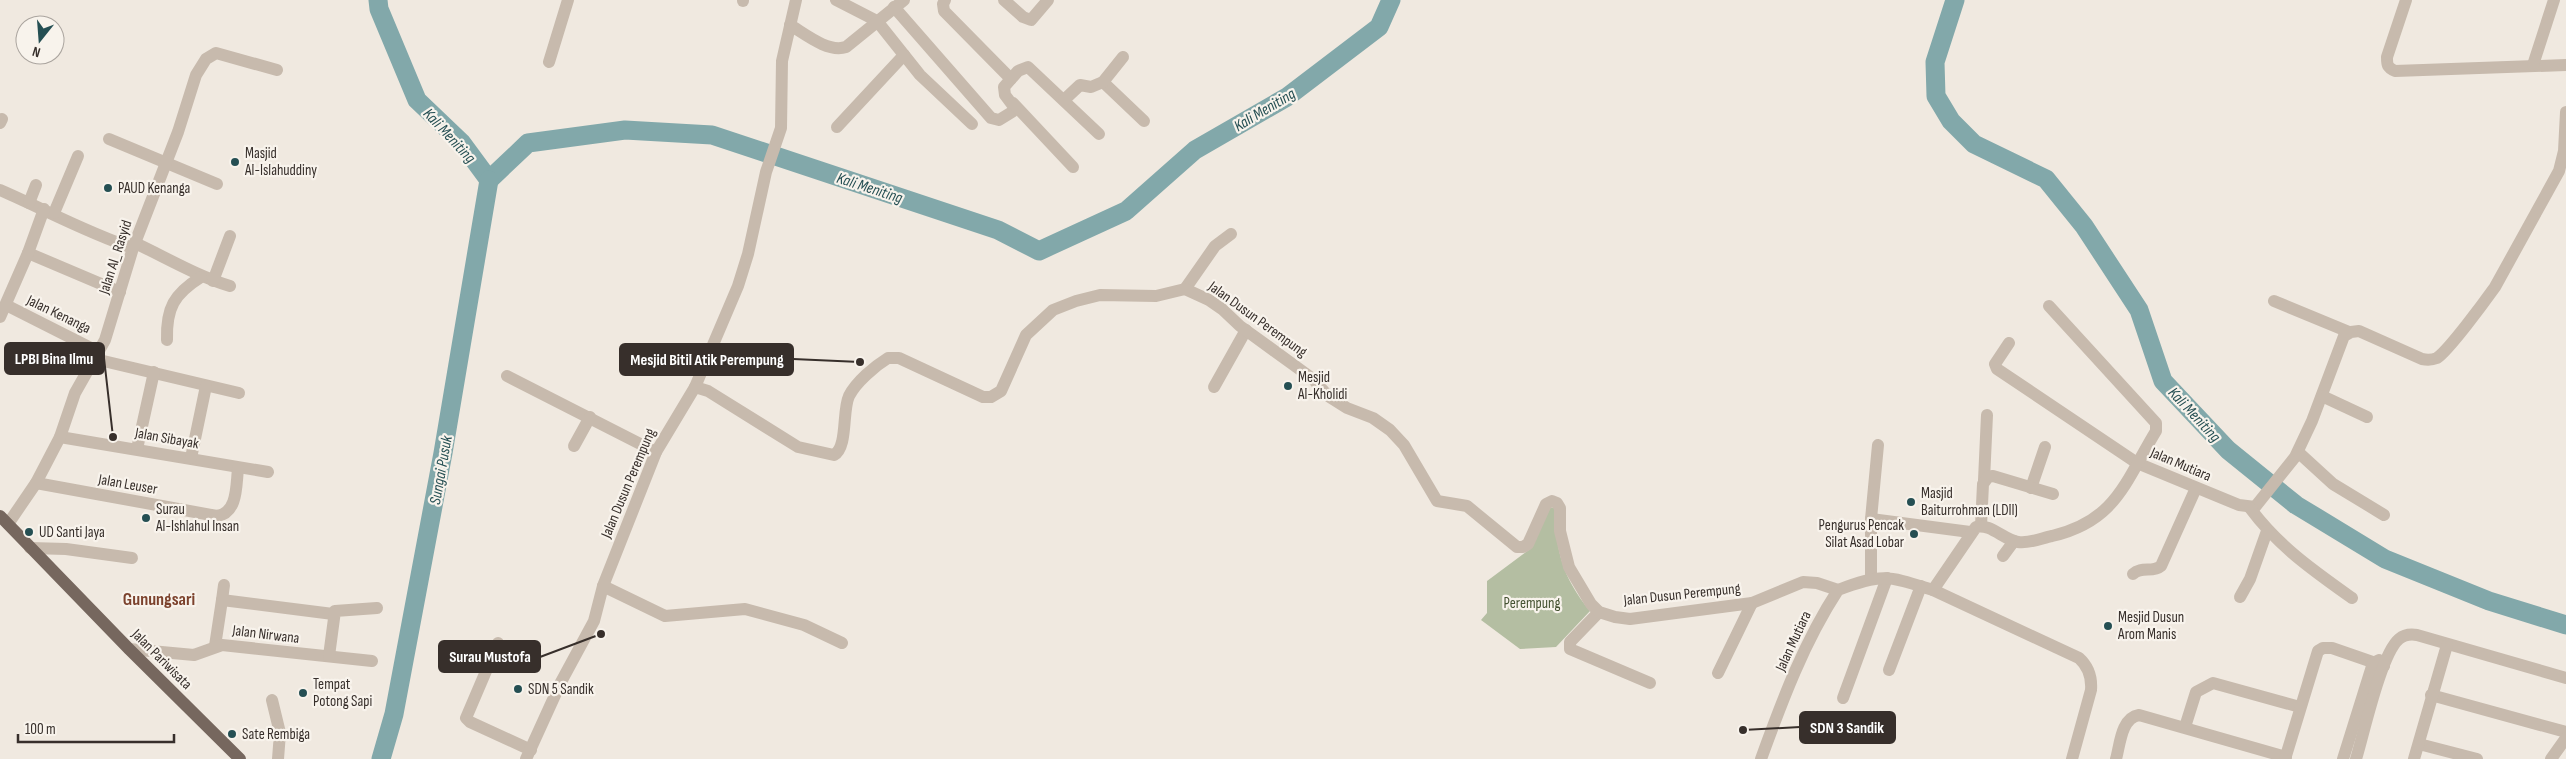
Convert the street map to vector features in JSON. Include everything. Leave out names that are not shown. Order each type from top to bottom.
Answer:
[{"type":"main road","name":"Jalan Pariwisata","points":[[4,520],[129,649],[240,759]]},
{"type":"street","points":[[549,62],[568,0]]},
{"type":"street","points":[[695,387],[738,286],[748,254],[766,172],[781,128],[782,61],[796,0]]},
{"type":"street","points":[[836,0],[877,21],[920,75],[972,124]]},
{"type":"street","points":[[945,0],[942,4],[944,11],[1011,79]]},
{"type":"street","points":[[1004,0],[1023,17],[1031,20],[1048,0]]},
{"type":"street","points":[[2406,0],[2387,56],[2387,64],[2396,71],[2566,65]]},
{"type":"street","points":[[2533,65],[2554,0]]},
{"type":"street","points":[[790,25],[824,44],[838,49],[846,47],[899,4],[991,118],[998,120],[1012,112],[1012,103]]},
{"type":"street","name":"Jalan Al_ Rasyid","points":[[4,520],[36,483],[60,436],[75,393],[97,356],[110,329],[134,246],[166,163],[196,75],[210,55],[216,53],[276,70]]},
{"type":"street","points":[[837,127],[904,55]]},
{"type":"street","points":[[1064,100],[1080,85],[1091,87],[1103,82],[1123,57]]},
{"type":"street","points":[[1073,167],[1012,103],[1003,90],[1011,79],[1018,71],[1028,67],[1099,134]]},
{"type":"street","points":[[1103,82],[1144,121]]},
{"type":"street","points":[[2274,301],[2349,332],[2359,331],[2426,360],[2438,357],[2494,287],[2555,180],[2564,151],[2566,112]]},
{"type":"street","points":[[109,139],[217,184]]},
{"type":"street","points":[[3,311],[48,211],[78,156]]},
{"type":"street","points":[[29,203],[36,186]]},
{"type":"street","points":[[0,190],[48,211],[90,233],[134,246],[186,267],[207,279],[230,286]]},
{"type":"street","points":[[1186,288],[1215,246],[1231,234]]},
{"type":"street","points":[[167,340],[166,321],[172,302],[185,287],[207,279],[230,236]]},
{"type":"street","points":[[28,254],[120,292]]},
{"type":"street","name":"Jalan Dusun Perempung","points":[[529,754],[561,682],[594,621],[603,586],[656,452],[695,387],[708,392],[798,447],[832,455],[838,452],[842,446],[846,403],[850,394],[888,358],[898,358],[984,397],[991,397],[1003,388],[1026,335],[1053,310],[1076,301],[1100,295],[1156,296],[1186,288],[1209,300],[1246,330],[1313,379],[1328,396],[1347,408],[1373,418],[1390,430],[1404,445],[1437,501],[1467,506],[1517,547],[1523,548],[1528,544],[1546,504],[1552,501],[1558,504],[1560,508],[1560,531],[1570,567],[1588,601],[1599,612],[1630,619],[1752,603],[1803,582],[1816,583],[1838,590]]},
{"type":"street","points":[[2009,343],[1996,364],[1997,369],[2137,463],[2156,431],[2156,423],[2049,306]]},
{"type":"street","name":"Jalan Kenanga","points":[[3,311],[97,356],[206,386],[239,393]]},
{"type":"street","points":[[1214,387],[1246,330]]},
{"type":"street","points":[[2349,332],[2341,340],[2322,396],[2296,454],[2254,506],[2267,531],[2300,560],[2352,598]]},
{"type":"street","points":[[137,449],[154,372]]},
{"type":"street","points":[[507,376],[656,452]]},
{"type":"street","points":[[191,458],[206,386]]},
{"type":"street","points":[[2322,396],[2367,417]]},
{"type":"street","points":[[1933,590],[1976,529],[1984,480],[1987,416]]},
{"type":"street","points":[[574,446],[590,418]]},
{"type":"street","name":"Jalan Sibayak","points":[[60,436],[268,472]]},
{"type":"street","points":[[1871,578],[1871,519],[1878,445]]},
{"type":"street","points":[[2032,488],[2045,447]]},
{"type":"street","points":[[2296,454],[2333,484],[2384,515]]},
{"type":"street","name":"Jalan Mutiara","points":[[1871,519],[1976,529],[2014,541],[2027,542],[2066,533],[2091,522],[2112,504],[2137,463],[2196,488],[2254,506]]},
{"type":"street","name":"Jalan Leuser","points":[[36,483],[217,516],[227,513],[232,507],[238,468]]},
{"type":"street","points":[[1984,480],[1993,476],[2053,494]]},
{"type":"street","points":[[2132,574],[2137,570],[2158,569],[2161,566],[2196,488]]},
{"type":"street","points":[[2240,597],[2250,579],[2267,531]]},
{"type":"street","points":[[2003,556],[2014,541]]},
{"type":"street","points":[[30,548],[66,549],[132,558]]},
{"type":"street","points":[[1838,590],[1871,578],[1887,578],[1920,586],[1933,590],[2079,658],[2084,663],[2092,680],[2072,759]]},
{"type":"street","points":[[1844,698],[1887,578]]},
{"type":"street","points":[[216,646],[224,584]]},
{"type":"street","points":[[603,586],[665,616],[745,609],[804,624],[842,643]]},
{"type":"street","points":[[1889,670],[1920,586]]},
{"type":"street","name":"Jalan Mutiara","points":[[1761,759],[1801,656],[1822,614],[1838,590]]},
{"type":"street","points":[[222,600],[333,614],[338,610],[377,608]]},
{"type":"street","points":[[1718,673],[1752,603]]},
{"type":"street","points":[[1599,612],[1570,642],[1570,649],[1650,683]]},
{"type":"street","points":[[329,656],[333,614]]},
{"type":"street","points":[[2343,759],[2382,662],[2397,640],[2408,634],[2418,635],[2447,645],[2566,678]]},
{"type":"street","points":[[498,643],[466,718],[529,754]]},
{"type":"street","name":"Jalan Nirwana","points":[[129,649],[194,655],[216,646],[226,645],[372,660]]},
{"type":"street","points":[[2414,759],[2447,645]]},
{"type":"street","points":[[2116,759],[2126,724],[2132,717],[2141,716],[2185,727],[2285,758],[2314,657],[2320,650],[2332,648],[2382,662]]},
{"type":"street","points":[[2356,759],[2382,662]]},
{"type":"street","points":[[2185,727],[2196,692],[2209,683],[2217,683],[2300,708]]},
{"type":"street","points":[[2431,695],[2566,732]]},
{"type":"street","points":[[272,700],[280,733],[278,759]]},
{"type":"street","points":[[2551,759],[2566,738]]},
{"type":"street","points":[[2418,744],[2477,759]]},
{"type":"green space","name":"Perempung","points":[[1554,507],[1562,562],[1573,586],[1590,611],[1556,647],[1520,649],[1481,620],[1487,613],[1487,581],[1530,549],[1547,509]]},
{"type":"waterway","name":"Kali Meniting","points":[[378,0],[379,9],[417,100],[461,142],[489,180],[528,143],[625,130],[712,135],[998,230],[1039,251],[1126,211],[1195,150],[1287,97],[1379,27],[1391,0]]},
{"type":"waterway","name":"Kali Meniting","points":[[1955,0],[1935,62],[1936,96],[1951,121],[1974,144],[2046,179],[2084,226],[2139,310],[2163,381],[2228,450],[2296,505],[2385,559],[2489,601],[2566,625]]},
{"type":"waterway","name":"Sungai Pusuk","points":[[381,759],[394,714],[443,453],[489,180]]},
{"type":"place","name":"Masjid Al-Islahuddiny","points":[[235,162]]},
{"type":"place","name":"PAUD Kenanga","points":[[108,188]]},
{"type":"place","name":"Mesjid Bitil Atik Perempung","points":[[860,362]]},
{"type":"place","name":"Mesjid Al-Kholidi","points":[[1288,386]]},
{"type":"place","name":"LPBI Bina Ilmu","points":[[113,437]]},
{"type":"place","name":"Masjid Baiturrohman (LDII)","points":[[1911,502]]},
{"type":"place","name":"Surau Al-Ishlahul Insan","points":[[146,518]]},
{"type":"place","name":"UD Santi Jaya","points":[[29,532]]},
{"type":"place","name":"Pengurus Pencak Silat Asad Lobar","points":[[1914,534]]},
{"type":"place","name":"Mesjid Dusun Arom Manis","points":[[2108,626]]},
{"type":"place","name":"Surau Mustofa","points":[[601,634]]},
{"type":"place","name":"SDN 5 Sandik","points":[[518,689]]},
{"type":"place","name":"Tempat Potong Sapi","points":[[303,693]]},
{"type":"place","name":"SDN 3 Sandik","points":[[1743,730]]},
{"type":"place","name":"Sate Rembiga","points":[[232,734]]},
{"type":"district","name":"Gunungsari","points":[[159,599]]}]
